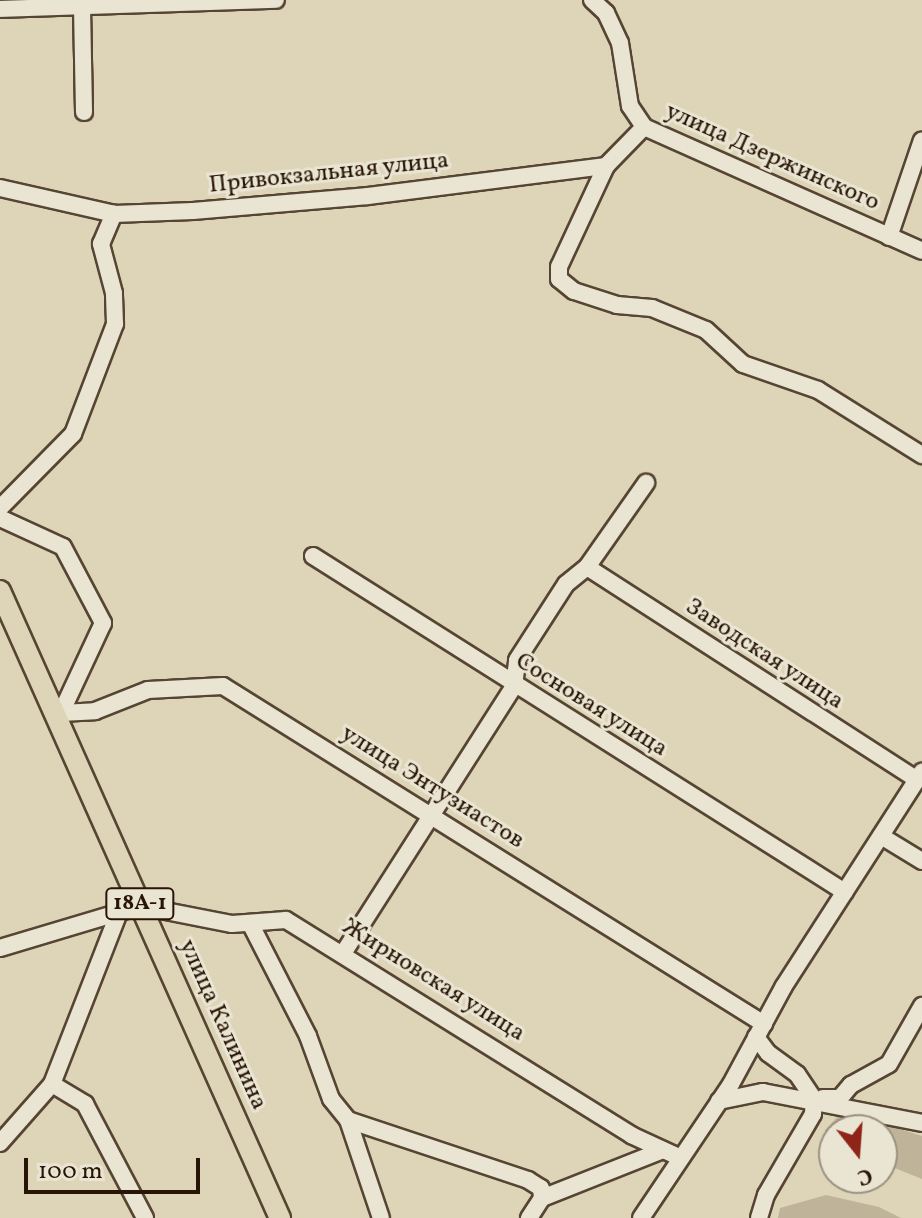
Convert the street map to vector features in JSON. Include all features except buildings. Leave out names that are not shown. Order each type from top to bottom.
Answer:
[{"type":"main road","name":"улица Калинина","points":[[0,591],[57,711],[140,906],[280,1218]]},
{"type":"street","points":[[0,9],[276,0]]},
{"type":"street","name":"улица Дзержинского","points":[[592,0],[606,13],[620,43],[630,106],[644,127],[922,251]]},
{"type":"street","points":[[74,5],[84,112]]},
{"type":"street","points":[[644,127],[606,166],[559,267],[559,279],[574,291],[617,305],[652,308],[706,330],[743,364],[818,390],[922,455]]},
{"type":"street","points":[[889,237],[922,140]]},
{"type":"street","name":"Привокзальная улица","points":[[0,188],[58,205],[114,214],[368,196],[606,166]]},
{"type":"street","points":[[0,508],[73,434],[115,324],[114,293],[101,244],[114,214]]},
{"type":"street","points":[[344,952],[514,686],[517,660],[566,584],[587,567],[646,483]]},
{"type":"street","points":[[0,518],[63,547],[103,623],[57,711]]},
{"type":"street","name":"Сосновая улица","points":[[313,556],[514,686],[845,892]]},
{"type":"street","name":"Заводская улица","points":[[587,567],[919,776]]},
{"type":"street","name":"улица Энтузиастов","points":[[57,711],[95,711],[148,690],[223,686],[431,816],[760,1030],[768,1053],[797,1074],[814,1099]]},
{"type":"street","points":[[641,1218],[719,1101],[919,776]]},
{"type":"street","points":[[881,836],[922,861]]},
{"type":"street","points":[[0,948],[117,917],[140,906]]},
{"type":"street","name":"Жирновская улица","points":[[140,906],[184,917],[250,923],[286,920],[344,952],[631,1135],[681,1158]]},
{"type":"street","points":[[0,1143],[52,1084],[117,917]]},
{"type":"street","points":[[250,923],[308,1036],[331,1099],[348,1120],[381,1218]]},
{"type":"street","points":[[814,1099],[840,1098],[851,1085],[889,1064],[922,1006]]},
{"type":"street","points":[[52,1084],[85,1104],[145,1218]]},
{"type":"street","points":[[719,1101],[763,1092],[814,1099],[922,1123]]},
{"type":"street","points":[[759,1218],[766,1195],[813,1114],[814,1099]]},
{"type":"street","points":[[348,1120],[541,1193],[663,1150]]},
{"type":"street","points":[[529,1218],[541,1193]]},
{"type":"shaded area","points":[[898,1128],[922,1136],[922,1179],[898,1169]]},
{"type":"shaded area","points":[[826,1195],[879,1207],[901,1218],[778,1218],[780,1208]]}]
